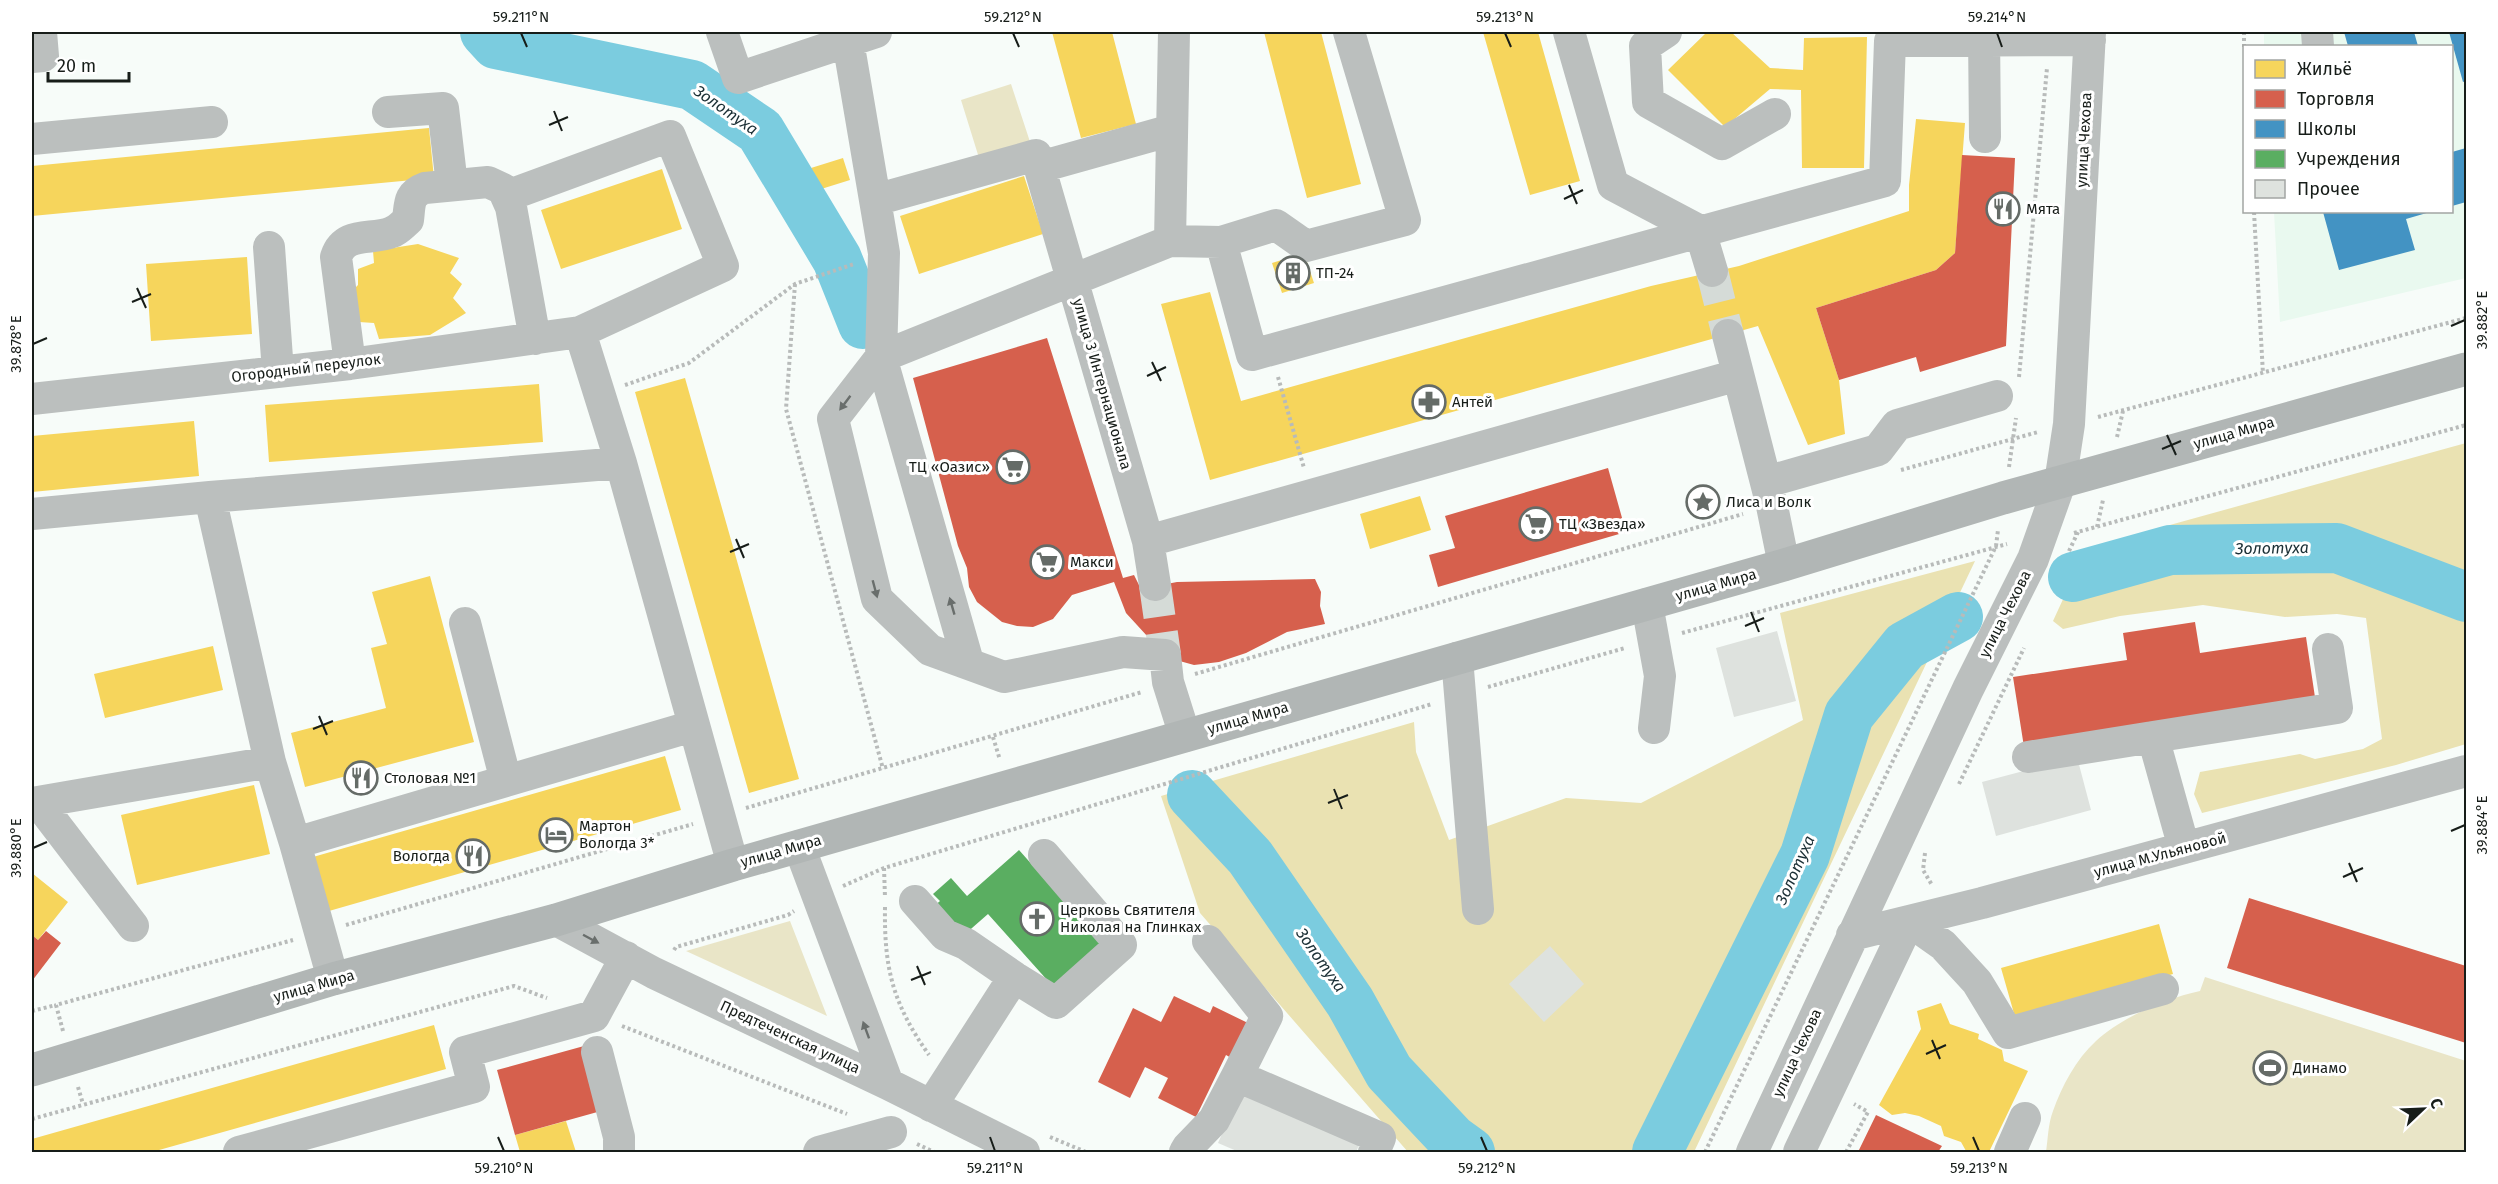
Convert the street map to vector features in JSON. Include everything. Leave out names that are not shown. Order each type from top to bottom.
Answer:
[{"type":"main road","name":"улица Мира","points":[[32,1070],[333,979],[556,920],[733,865],[1784,565],[2060,483],[2466,369]]},
{"type":"street","points":[[32,57],[43,56],[41,32]]},
{"type":"street","points":[[722,32],[738,78],[862,36],[875,200],[884,253],[881,357],[968,662]]},
{"type":"street","points":[[1174,32],[1170,241],[1221,242],[1276,225],[1306,246],[1404,220],[1349,32]]},
{"type":"street","points":[[1569,32],[1613,185],[1700,231],[1712,271]]},
{"type":"street","points":[[1666,32],[1645,46],[1648,102],[1722,144],[1775,114]]},
{"type":"street","points":[[1221,242],[1252,355],[1885,181],[1888,36],[1984,36],[2049,41],[2090,36]]},
{"type":"street","points":[[1984,36],[1985,137]]},
{"type":"street","name":"улица Чехова","points":[[1752,1152],[1968,689],[2037,549],[2060,483],[2069,424],[2090,36]]},
{"type":"street","points":[[388,112],[443,108],[452,185]]},
{"type":"street","points":[[32,139],[212,122]]},
{"type":"street","points":[[1040,167],[1172,130]]},
{"type":"street","name":"Огородный переулок","points":[[32,399],[350,364],[580,332],[723,266],[670,136],[507,196]]},
{"type":"street","points":[[875,200],[1036,155],[1071,280],[881,357],[833,420],[877,599],[930,650],[1004,676],[1123,652],[1167,669],[1185,736]]},
{"type":"street","points":[[350,364],[336,257],[339,248],[347,241],[392,232],[408,220],[415,191],[425,188],[488,182],[503,189],[511,207],[535,339]]},
{"type":"street","name":"улица 3 Интернационала","points":[[1155,585],[1148,541],[1071,280],[1170,241]]},
{"type":"street","points":[[269,247],[278,372]]},
{"type":"street","points":[[580,332],[621,463],[733,865]]},
{"type":"street","points":[[1728,335],[1769,494],[1784,565]]},
{"type":"street","points":[[1148,541],[1738,375]]},
{"type":"street","points":[[1769,494],[1878,450],[1897,425],[2011,397]]},
{"type":"street","points":[[32,514],[621,463]]},
{"type":"street","points":[[210,497],[270,762],[333,979]]},
{"type":"street","points":[[1647,604],[1660,676],[1654,728]]},
{"type":"street","points":[[465,623],[506,781]]},
{"type":"street","points":[[2028,757],[2337,708],[2328,649]]},
{"type":"street","points":[[1457,658],[1478,909]]},
{"type":"street","points":[[295,843],[693,726]]},
{"type":"street","points":[[2153,737],[2184,848]]},
{"type":"street","points":[[133,926],[35,803],[270,762]]},
{"type":"street","name":"улица М.Ульяновой","points":[[1852,935],[2466,771]]},
{"type":"street","points":[[799,846],[817,897],[910,1095]]},
{"type":"street","points":[[915,901],[945,935],[966,944],[1056,1003],[1121,945],[1044,855]]},
{"type":"street","name":"Предтеченская улица","points":[[556,920],[654,973],[1024,1152]]},
{"type":"street","points":[[1799,1152],[1909,921],[1943,945],[1977,982],[2008,1033],[2163,989]]},
{"type":"street","points":[[1185,1152],[1214,1120],[1267,1016],[1208,942]]},
{"type":"street","points":[[239,1152],[474,1087],[465,1052],[594,1016],[627,957]]},
{"type":"street","points":[[819,1152],[888,1142],[910,1095],[1014,977]]},
{"type":"street","points":[[597,1052],[619,1137],[619,1152]]},
{"type":"street","points":[[1237,1076],[1380,1138],[1374,1152]]},
{"type":"street","points":[[2010,1152],[2025,1118]]},
{"type":"path","points":[[2014,438],[2011,397],[2049,41]]},
{"type":"path","points":[[2254,213],[2263,374]]},
{"type":"path","points":[[598,394],[689,363],[795,284],[856,263]]},
{"type":"path","points":[[795,284],[786,409],[883,769]]},
{"type":"path","points":[[1899,470],[2466,318]]},
{"type":"path","points":[[1270,349],[1311,495]]},
{"type":"path","points":[[654,973],[676,948],[788,915],[817,897],[884,868],[1654,640],[1996,546],[2037,549],[2097,527],[2466,425]]},
{"type":"path","points":[[32,1011],[319,933],[1130,696],[1167,669],[1769,494]]},
{"type":"path","points":[[1705,1152],[1996,546]]},
{"type":"path","points":[[1957,788],[1999,702]]},
{"type":"path","points":[[1926,852],[1923,870],[1934,887]]},
{"type":"path","points":[[57,1005],[83,1104]]},
{"type":"path","points":[[618,1025],[624,1016]]},
{"type":"path","points":[[1845,1099],[1868,1112],[1846,1152]]},
{"type":"shaded area","points":[[2264,32],[2466,32],[2466,278],[2280,322],[2274,213],[2453,213],[2453,45],[2264,45]]},
{"type":"shaded area","points":[[1011,84],[1035,157],[984,174],[961,100]]},
{"type":"shaded area","points":[[2466,443],[2466,744],[2396,765],[2202,813],[2194,794],[2200,772],[2300,754],[2315,759],[2363,749],[2382,739],[2366,618],[2337,614],[2285,617],[2203,605],[2120,616],[2063,629],[2053,621],[2082,558],[2141,533]]},
{"type":"shaded area","points":[[1975,561],[1694,1152],[1408,1152],[1200,913],[1161,796],[1414,722],[1416,752],[1449,840],[1566,798],[1641,803],[1803,720],[1780,613]]},
{"type":"shaded area","points":[[790,921],[827,1016],[686,951]]},
{"type":"shaded area","name":"Динамо","points":[[2205,977],[2466,1061],[2466,1152],[2046,1152],[2050,1121],[2057,1102],[2070,1073],[2089,1048],[2107,1032],[2132,1016],[2173,998],[2200,991]]},
{"type":"building: Жильё","points":[[1052,32],[1112,32],[1136,124],[1081,138]]},
{"type":"building: Жильё","points":[[1264,32],[1321,32],[1361,184],[1307,198]]},
{"type":"building: Жильё","points":[[1483,32],[1538,32],[1580,181],[1530,195]]},
{"type":"building: Жильё","points":[[1707,32],[1731,32],[1770,68],[1803,70],[1804,38],[1867,37],[1864,168],[1802,168],[1801,90],[1770,89],[1725,127],[1668,70]]},
{"type":"building: Жильё","points":[[1916,119],[1965,123],[1955,253],[1936,270],[1816,308],[1839,380],[1845,434],[1808,445],[1758,326],[1210,480],[1161,304],[1210,292],[1241,401],[1651,286],[1739,266],[1909,211],[1909,185]]},
{"type":"building: Жильё","points":[[429,128],[434,178],[32,216],[32,166]]},
{"type":"building: Жильё","points":[[843,158],[850,180],[818,190],[811,168]]},
{"type":"building: Жильё","points":[[662,169],[682,229],[561,269],[541,210]]},
{"type":"building: Жильё","points":[[1024,176],[1043,234],[919,274],[900,216]]},
{"type":"building: Жильё","points":[[418,244],[459,258],[450,273],[462,284],[453,298],[466,313],[430,335],[379,339],[374,323],[359,322],[345,298],[358,285],[358,269],[374,263],[373,251]]},
{"type":"building: Жильё","name":"ТП-24","points":[[1304,253],[1314,283],[1282,293],[1272,263]]},
{"type":"building: Жильё","points":[[247,257],[252,334],[151,341],[146,264]]},
{"type":"building: Жильё","points":[[685,378],[799,779],[749,793],[635,392]]},
{"type":"building: Жильё","points":[[539,384],[543,442],[269,462],[265,405]]},
{"type":"building: Жильё","points":[[194,421],[199,476],[32,492],[32,436]]},
{"type":"building: Жильё","points":[[1420,496],[1431,530],[1370,549],[1360,514]]},
{"type":"building: Жильё","points":[[430,576],[474,742],[305,787],[291,733],[386,708],[371,648],[387,644],[372,592]]},
{"type":"building: Жильё","points":[[213,646],[223,690],[105,718],[94,674]]},
{"type":"building: Жильё","points":[[665,756],[681,810],[329,911],[313,857]]},
{"type":"building: Жильё","points":[[254,785],[270,854],[137,885],[121,815]]},
{"type":"building: Жильё","points":[[32,873],[68,902],[38,940],[32,935]]},
{"type":"building: Жильё","points":[[2159,924],[2173,974],[2015,1017],[2001,968]]},
{"type":"building: Жильё","points":[[1941,1003],[1950,1024],[1979,1034],[1978,1039],[2002,1050],[2004,1061],[2028,1071],[1989,1152],[1966,1151],[1961,1142],[1944,1136],[1941,1126],[1919,1116],[1905,1113],[1892,1115],[1879,1105],[1921,1029],[1917,1011]]},
{"type":"building: Жильё","points":[[434,1025],[446,1069],[152,1152],[32,1152],[32,1139]]},
{"type":"building: Жильё","points":[[566,1121],[576,1152],[520,1152],[515,1135]]},
{"type":"building: Торговля","points":[[1962,155],[2015,158],[2006,346],[1920,372],[1916,357],[1839,380],[1816,308],[1936,270],[1955,253]]},
{"type":"building: Торговля","name":"ТЦ «Оазис»","points":[[1047,338],[1123,578],[1134,575],[1141,589],[1177,582],[1315,579],[1321,592],[1320,606],[1325,624],[1287,632],[1246,653],[1219,662],[1194,665],[1176,660],[1159,649],[1126,613],[1114,582],[1072,595],[1053,619],[1033,627],[1002,622],[977,602],[969,587],[967,568],[958,546],[913,378]]},
{"type":"building: Торговля","name":"ТЦ «Звезда»","points":[[1608,468],[1626,532],[1438,587],[1429,555],[1455,548],[1445,516]]},
{"type":"building: Торговля","points":[[2195,622],[2200,653],[2306,637],[2316,704],[2024,747],[2013,677],[2127,660],[2123,633]]},
{"type":"building: Торговля","points":[[2249,898],[2466,966],[2466,1043],[2227,968]]},
{"type":"building: Торговля","points":[[46,931],[61,943],[32,981],[32,935],[38,940]]},
{"type":"building: Торговля","points":[[1174,996],[1210,1013],[1213,1006],[1250,1024],[1233,1059],[1226,1055],[1196,1117],[1158,1098],[1168,1078],[1145,1067],[1130,1098],[1098,1082],[1133,1008],[1161,1022]]},
{"type":"building: Торговля","points":[[584,1046],[601,1111],[515,1135],[497,1070]]},
{"type":"building: Торговля","points":[[1876,1115],[1942,1146],[1938,1152],[1858,1152]]},
{"type":"building: Школы","points":[[2344,32],[2414,32],[2418,45],[2348,45]]},
{"type":"building: Школы","points":[[2449,32],[2466,32],[2466,81],[2463,82],[2453,45]]},
{"type":"building: Школы","points":[[2466,148],[2466,202],[2453,206],[2453,152]]},
{"type":"building: Школы","points":[[2323,213],[2427,213],[2406,219],[2415,250],[2339,270]]},
{"type":"building: Учреждения","name":"Церковь Святителя Николая на Глинках","points":[[1019,850],[1106,948],[1057,991],[988,914],[964,935],[932,908],[940,901],[933,894],[951,878],[967,896]]},
{"type":"building: Прочее","points":[[1777,631],[1796,701],[1734,717],[1716,648]]},
{"type":"building: Прочее","points":[[2077,757],[2091,810],[1996,836],[1982,782]]},
{"type":"building: Прочее","points":[[1550,946],[1584,984],[1544,1022],[1509,984]]},
{"type":"building: Прочее","points":[[1240,1093],[1359,1145],[1356,1152],[1239,1152],[1218,1143]]},
{"type":"waterway","name":"Золотуха","points":[[485,32],[496,44],[692,85],[760,131],[837,259],[863,324]]},
{"type":"waterway","name":"Золотуха","points":[[2073,577],[2170,550],[2337,548],[2466,597]]},
{"type":"waterway","name":"Золотуха","points":[[1657,1152],[1805,855],[1849,715],[1905,646],[1958,617]]},
{"type":"waterway","name":"Золотуха","points":[[1192,795],[1250,857],[1350,1002],[1389,1072],[1452,1139],[1470,1152]]},
{"type":"tunnel","points":[[1712,271],[1728,335]]},
{"type":"tunnel","points":[[1155,585],[1165,655]]},
{"type":"place","name":"Мята","points":[[2003,209]]},
{"type":"place","name":"ТП-24","points":[[1293,273]]},
{"type":"place","name":"Антей","points":[[1429,402]]},
{"type":"place","name":"ТЦ «Оазис»","points":[[1013,467]]},
{"type":"place","name":"Лиса и Волк","points":[[1703,502]]},
{"type":"place","name":"ТЦ «Звезда»","points":[[1536,524]]},
{"type":"place","name":"Макси","points":[[1047,562]]},
{"type":"place","name":"Столовая №1","points":[[361,778]]},
{"type":"place","name":"Мартон Вологда 3*","points":[[556,835]]},
{"type":"place","name":"Вологда","points":[[473,856]]},
{"type":"place","name":"Церковь Святителя Николая на Глинках","points":[[1037,919]]},
{"type":"place","name":"Динамо","points":[[2270,1068]]}]
